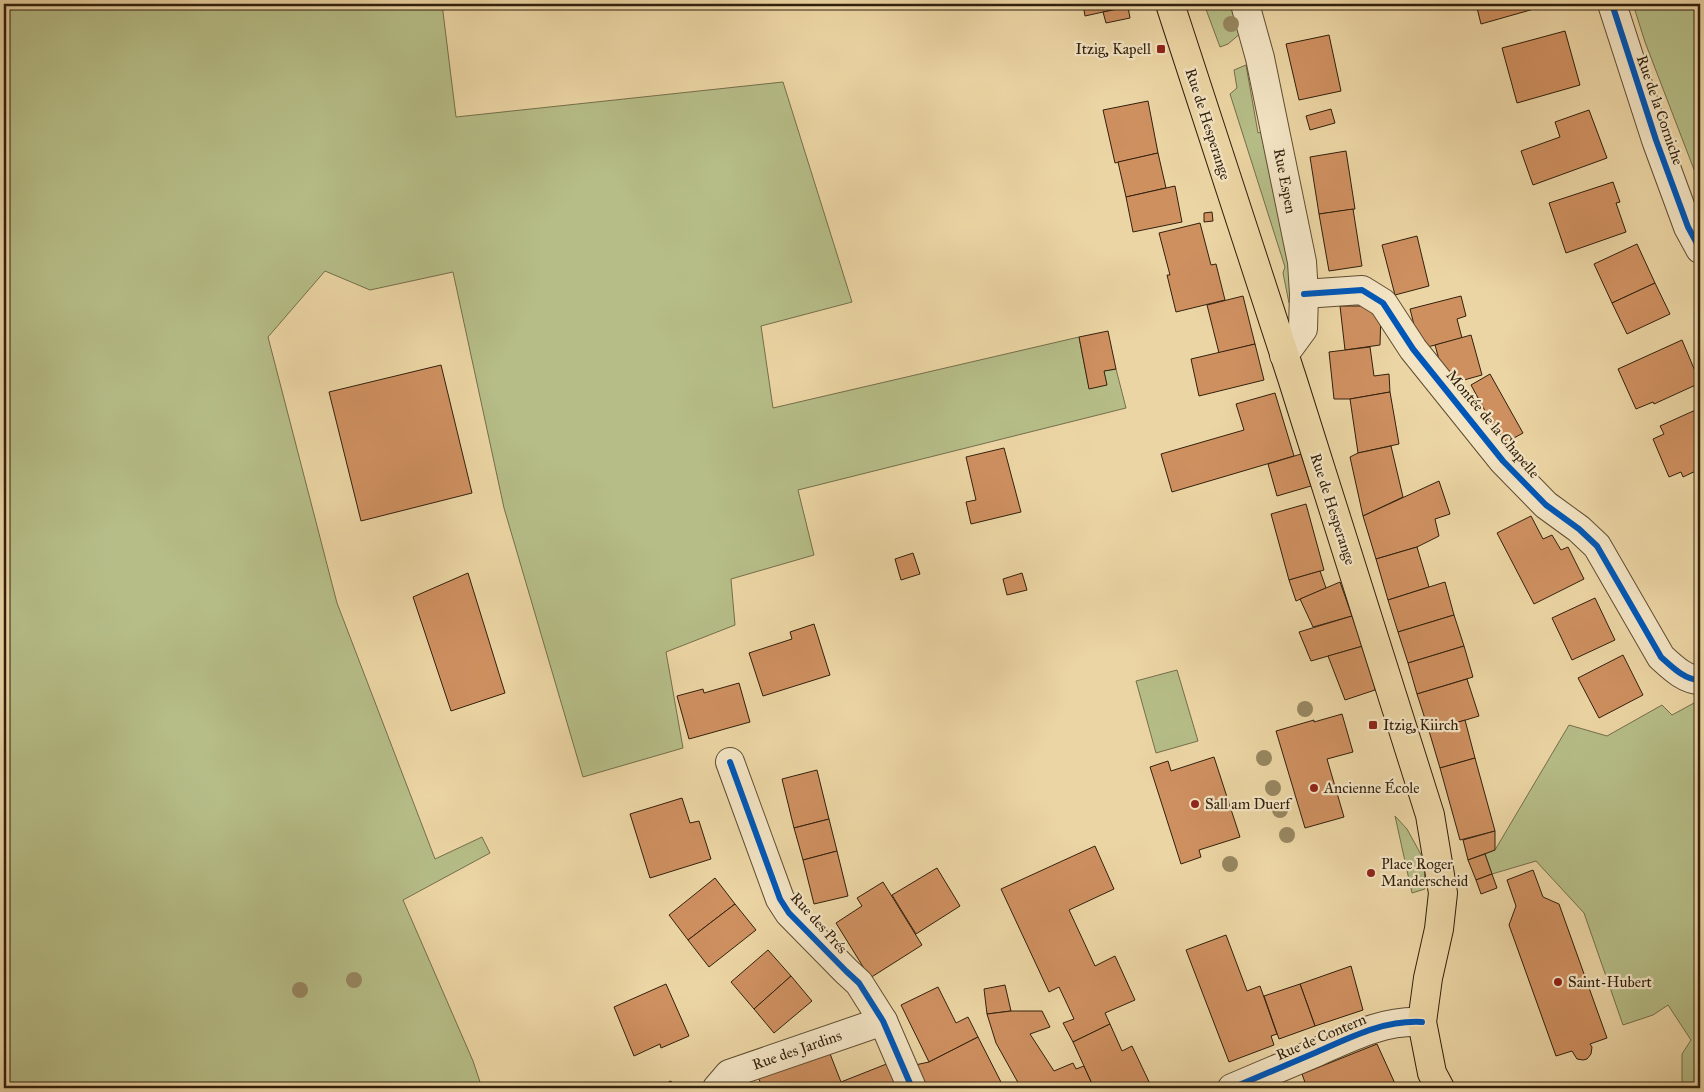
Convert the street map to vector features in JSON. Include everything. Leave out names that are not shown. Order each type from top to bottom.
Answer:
[{"type":"main road","name":"Rue de Hesperange","points":[[1170,4],[1430,815],[1443,893],[1439,929],[1428,978],[1422,1022],[1432,1073],[1440,1088]]},
{"type":"street","name":"Rue Espen","points":[[1245,4],[1262,68],[1302,262],[1304,294],[1303,328],[1284,355]]},
{"type":"street","name":"Rue de la Corniche","points":[[1612,4],[1659,149],[1688,227],[1700,249]]},
{"type":"street","name":"Montée de la Chapelle","points":[[1304,294],[1362,290],[1383,304],[1414,348],[1503,461],[1546,505],[1579,529],[1597,546],[1661,657],[1676,671],[1694,680],[1700,680]]},
{"type":"street","name":"Rue des Prés","points":[[730,762],[780,899],[789,913],[859,982],[883,1021],[912,1088]]},
{"type":"street","name":"Rue des Jardins","points":[[717,1088],[729,1074],[883,1021]]},
{"type":"street","name":"Rue de Contern","points":[[1232,1088],[1377,1027],[1408,1021],[1422,1022]]},
{"type":"green space","points":[[4,4],[442,4],[456,117],[783,82],[852,302],[761,326],[773,408],[1079,337],[1089,388],[1104,371],[1116,369],[1126,408],[798,490],[814,555],[731,579],[735,625],[666,652],[683,748],[583,777],[504,508],[453,272],[370,290],[325,271],[268,337],[337,603],[435,859],[482,837],[490,853],[403,900],[473,1061],[482,1088],[4,1088]]},
{"type":"green space","points":[[1204,4],[1234,4],[1242,32],[1228,44],[1220,47]]},
{"type":"green space","points":[[1633,4],[1700,4],[1700,179],[1698,180],[1645,42]]},
{"type":"green space","points":[[1246,65],[1258,133],[1268,129],[1296,296],[1289,303],[1283,273],[1285,267],[1230,94],[1237,88],[1234,70]]},
{"type":"green space","points":[[1177,670],[1198,741],[1156,753],[1136,681]]},
{"type":"green space","points":[[1694,703],[1697,712],[1700,710],[1700,1088],[1687,1088],[1682,1083],[1682,1054],[1691,1040],[1668,1005],[1653,1015],[1623,1025],[1584,913],[1536,861],[1492,874],[1485,854],[1495,850],[1569,725],[1607,736],[1662,705],[1672,715]]},
{"type":"green space","points":[[1395,816],[1407,829],[1424,860],[1425,889],[1412,893]]},
{"type":"building","points":[[1083,4],[1130,4],[1130,6],[1085,16]]},
{"type":"building","points":[[1476,4],[1540,4],[1541,7],[1481,24]]},
{"type":"building","points":[[1128,7],[1130,18],[1106,23],[1103,12]]},
{"type":"building","points":[[1565,31],[1580,85],[1517,103],[1502,48]]},
{"type":"building","points":[[1329,35],[1341,91],[1299,100],[1286,44]]},
{"type":"building","points":[[1148,101],[1158,153],[1115,163],[1103,110]]},
{"type":"building","points":[[1331,109],[1335,123],[1310,130],[1306,116]]},
{"type":"building","points":[[1589,110],[1607,158],[1533,185],[1521,151],[1560,137],[1555,122]]},
{"type":"building","points":[[1346,151],[1355,209],[1319,214],[1310,157]]},
{"type":"building","points":[[1158,153],[1166,188],[1126,197],[1118,162]]},
{"type":"building","points":[[1613,182],[1620,202],[1616,203],[1626,232],[1566,253],[1549,203]]},
{"type":"building","points":[[1175,186],[1182,222],[1133,232],[1126,197]]},
{"type":"building","points":[[1353,209],[1362,266],[1329,271],[1319,214]]},
{"type":"building","points":[[1212,212],[1213,221],[1204,222],[1204,213]]},
{"type":"building","points":[[1200,223],[1211,265],[1216,264],[1225,300],[1176,312],[1167,275],[1170,275],[1159,233]]},
{"type":"building","points":[[1417,236],[1429,286],[1395,295],[1382,245]]},
{"type":"building","points":[[1637,244],[1655,283],[1612,303],[1594,264]]},
{"type":"building","points":[[1655,283],[1670,314],[1627,334],[1612,303]]},
{"type":"building","points":[[1243,296],[1255,344],[1219,353],[1207,305]]},
{"type":"building","points":[[1461,296],[1466,316],[1457,319],[1462,338],[1420,349],[1410,309]]},
{"type":"building","points":[[1340,306],[1370,306],[1381,311],[1380,345],[1345,350]]},
{"type":"building","points":[[1108,331],[1116,369],[1104,371],[1107,385],[1089,389],[1079,337]]},
{"type":"building","points":[[1471,335],[1482,375],[1446,385],[1435,345]]},
{"type":"building","points":[[1682,340],[1700,383],[1654,404],[1653,402],[1636,409],[1618,369]]},
{"type":"building","points":[[1255,344],[1264,380],[1199,396],[1191,359]]},
{"type":"building","points":[[1370,347],[1374,376],[1389,374],[1390,392],[1350,399],[1334,399],[1329,352]]},
{"type":"building","points":[[441,365],[472,493],[361,521],[329,392]]},
{"type":"building","points":[[1490,374],[1523,433],[1503,444],[1471,385]]},
{"type":"building","points":[[1390,392],[1399,444],[1358,453],[1350,399]]},
{"type":"building","points":[[1275,393],[1294,456],[1172,492],[1161,454],[1244,430],[1236,404]]},
{"type":"building","points":[[1700,408],[1700,469],[1683,477],[1681,472],[1669,477],[1653,439],[1664,434],[1660,426]]},
{"type":"building","points":[[1391,446],[1403,497],[1363,516],[1350,457],[1358,453]]},
{"type":"building","points":[[1004,448],[1021,512],[971,524],[966,502],[976,500],[966,457]]},
{"type":"building","points":[[1301,454],[1311,486],[1277,496],[1268,464]]},
{"type":"building","points":[[1439,481],[1450,514],[1435,519],[1439,536],[1417,547],[1376,559],[1363,516]]},
{"type":"building","points":[[1306,504],[1324,570],[1289,580],[1271,514]]},
{"type":"building","points":[[1531,516],[1543,539],[1552,535],[1561,550],[1568,547],[1584,579],[1534,604],[1497,533]]},
{"type":"building","points":[[1417,547],[1429,587],[1388,600],[1376,559]]},
{"type":"building","points":[[913,553],[920,574],[901,580],[895,559]]},
{"type":"building","points":[[1320,571],[1326,588],[1296,601],[1289,580]]},
{"type":"building","points":[[468,573],[505,693],[451,711],[413,597]]},
{"type":"building","points":[[1022,573],[1027,590],[1007,595],[1003,579]]},
{"type":"building","points":[[1340,582],[1352,616],[1313,627],[1300,599]]},
{"type":"building","points":[[1445,582],[1454,615],[1398,632],[1388,600]]},
{"type":"building","points":[[1595,598],[1615,640],[1572,660],[1552,618]]},
{"type":"building","points":[[1454,615],[1464,646],[1408,663],[1398,632]]},
{"type":"building","points":[[1352,616],[1363,646],[1311,661],[1299,632]]},
{"type":"building","points":[[814,624],[830,675],[763,696],[749,653],[792,639],[790,632]]},
{"type":"building","points":[[1363,646],[1373,674],[1375,690],[1345,700],[1328,656]]},
{"type":"building","points":[[1464,646],[1473,677],[1417,694],[1408,663]]},
{"type":"building","points":[[1623,655],[1643,695],[1599,718],[1578,678]]},
{"type":"building","points":[[1467,679],[1479,716],[1429,731],[1417,694]]},
{"type":"building","points":[[739,683],[750,722],[689,739],[677,696],[703,689],[704,693]]},
{"type":"building","name":"Ancienne École","points":[[1342,714],[1353,752],[1327,759],[1344,817],[1305,828],[1276,731]]},
{"type":"building","points":[[1465,720],[1475,758],[1440,768],[1429,731]]},
{"type":"building","name":"Sall am Duerf","points":[[1214,757],[1240,837],[1199,850],[1201,857],[1181,864],[1150,767],[1168,761],[1171,771]]},
{"type":"building","points":[[1475,758],[1495,831],[1460,840],[1440,768]]},
{"type":"building","points":[[817,770],[829,819],[794,828],[782,779]]},
{"type":"building","points":[[682,798],[690,823],[699,821],[711,859],[650,878],[630,814]]},
{"type":"building","points":[[829,819],[837,851],[803,860],[794,828]]},
{"type":"building","points":[[1495,831],[1495,850],[1468,860],[1463,840]]},
{"type":"building","points":[[1095,846],[1114,889],[1069,910],[1095,966],[1115,956],[1135,1000],[1105,1013],[1110,1024],[1073,1042],[1063,1023],[1074,1019],[1059,987],[1049,992],[1001,889]]},
{"type":"building","points":[[837,851],[848,896],[814,904],[803,860]]},
{"type":"building","points":[[1485,854],[1492,874],[1476,880],[1468,860]]},
{"type":"building","points":[[937,868],[960,906],[916,934],[892,895]]},
{"type":"building","name":"Saint-Hubert","points":[[1533,870],[1543,897],[1559,904],[1607,1038],[1590,1044],[1592,1047],[1591,1054],[1587,1059],[1577,1059],[1572,1051],[1556,1056],[1509,925],[1516,906],[1507,880]]},
{"type":"building","points":[[1492,874],[1497,888],[1481,894],[1476,880]]},
{"type":"building","points":[[715,878],[735,904],[688,940],[669,915]]},
{"type":"building","points":[[883,882],[922,945],[870,978],[836,923],[862,906],[857,898]]},
{"type":"building","points":[[735,904],[756,930],[709,967],[688,940]]},
{"type":"building","points":[[1226,935],[1247,991],[1260,986],[1277,1034],[1271,1036],[1274,1045],[1229,1062],[1186,950]]},
{"type":"building","points":[[768,950],[791,976],[754,1009],[731,982]]},
{"type":"building","points":[[1351,966],[1363,1010],[1315,1026],[1300,984]]},
{"type":"building","points":[[791,976],[812,1001],[774,1033],[754,1009]]},
{"type":"building","points":[[666,984],[689,1036],[661,1048],[660,1044],[634,1056],[614,1007]]},
{"type":"building","points":[[1300,984],[1315,1026],[1279,1039],[1264,996]]},
{"type":"building","points":[[1005,985],[1011,1011],[987,1014],[984,989]]},
{"type":"building","points":[[938,987],[956,1023],[968,1017],[978,1037],[929,1062],[901,1005]]},
{"type":"building","points":[[1011,1011],[1042,1011],[1050,1027],[1030,1034],[1054,1071],[1073,1063],[1076,1069],[1084,1066],[1094,1088],[1021,1088],[996,1043],[987,1014]]},
{"type":"building","points":[[1110,1024],[1122,1051],[1132,1046],[1152,1088],[1094,1088],[1073,1042]]},
{"type":"building","points":[[978,1037],[1004,1088],[956,1088],[954,1084],[945,1088],[927,1088],[915,1065],[929,1062]]},
{"type":"building","points":[[1377,1044],[1397,1088],[1307,1088],[1302,1074]]},
{"type":"building","points":[[827,1046],[841,1082],[889,1063],[899,1088],[763,1088],[757,1075]]},
{"type":"building","points":[[671,1081],[674,1088],[655,1088]]},
{"type":"cycle path","points":[[1612,4],[1656,140],[1688,227],[1700,249]]},
{"type":"cycle path","points":[[1304,294],[1362,290],[1383,303],[1413,349],[1503,461],[1546,505],[1579,529],[1597,546],[1661,657],[1674,669],[1689,678],[1700,680]]},
{"type":"cycle path","points":[[730,762],[780,899],[789,913],[859,983],[883,1021],[912,1088]]},
{"type":"cycle path","points":[[1232,1088],[1368,1031],[1394,1024],[1422,1022]]},
{"type":"place","name":"Itzig, Kapell","points":[[1161,49]]},
{"type":"place","name":"Itzig, Kiirch","points":[[1373,725]]},
{"type":"place","name":"Ancienne École","points":[[1314,788]]},
{"type":"place","name":"Sall am Duerf","points":[[1195,804]]},
{"type":"place","name":"Place Roger Manderscheid","points":[[1371,873]]},
{"type":"place","name":"Saint-Hubert","points":[[1558,982]]}]
